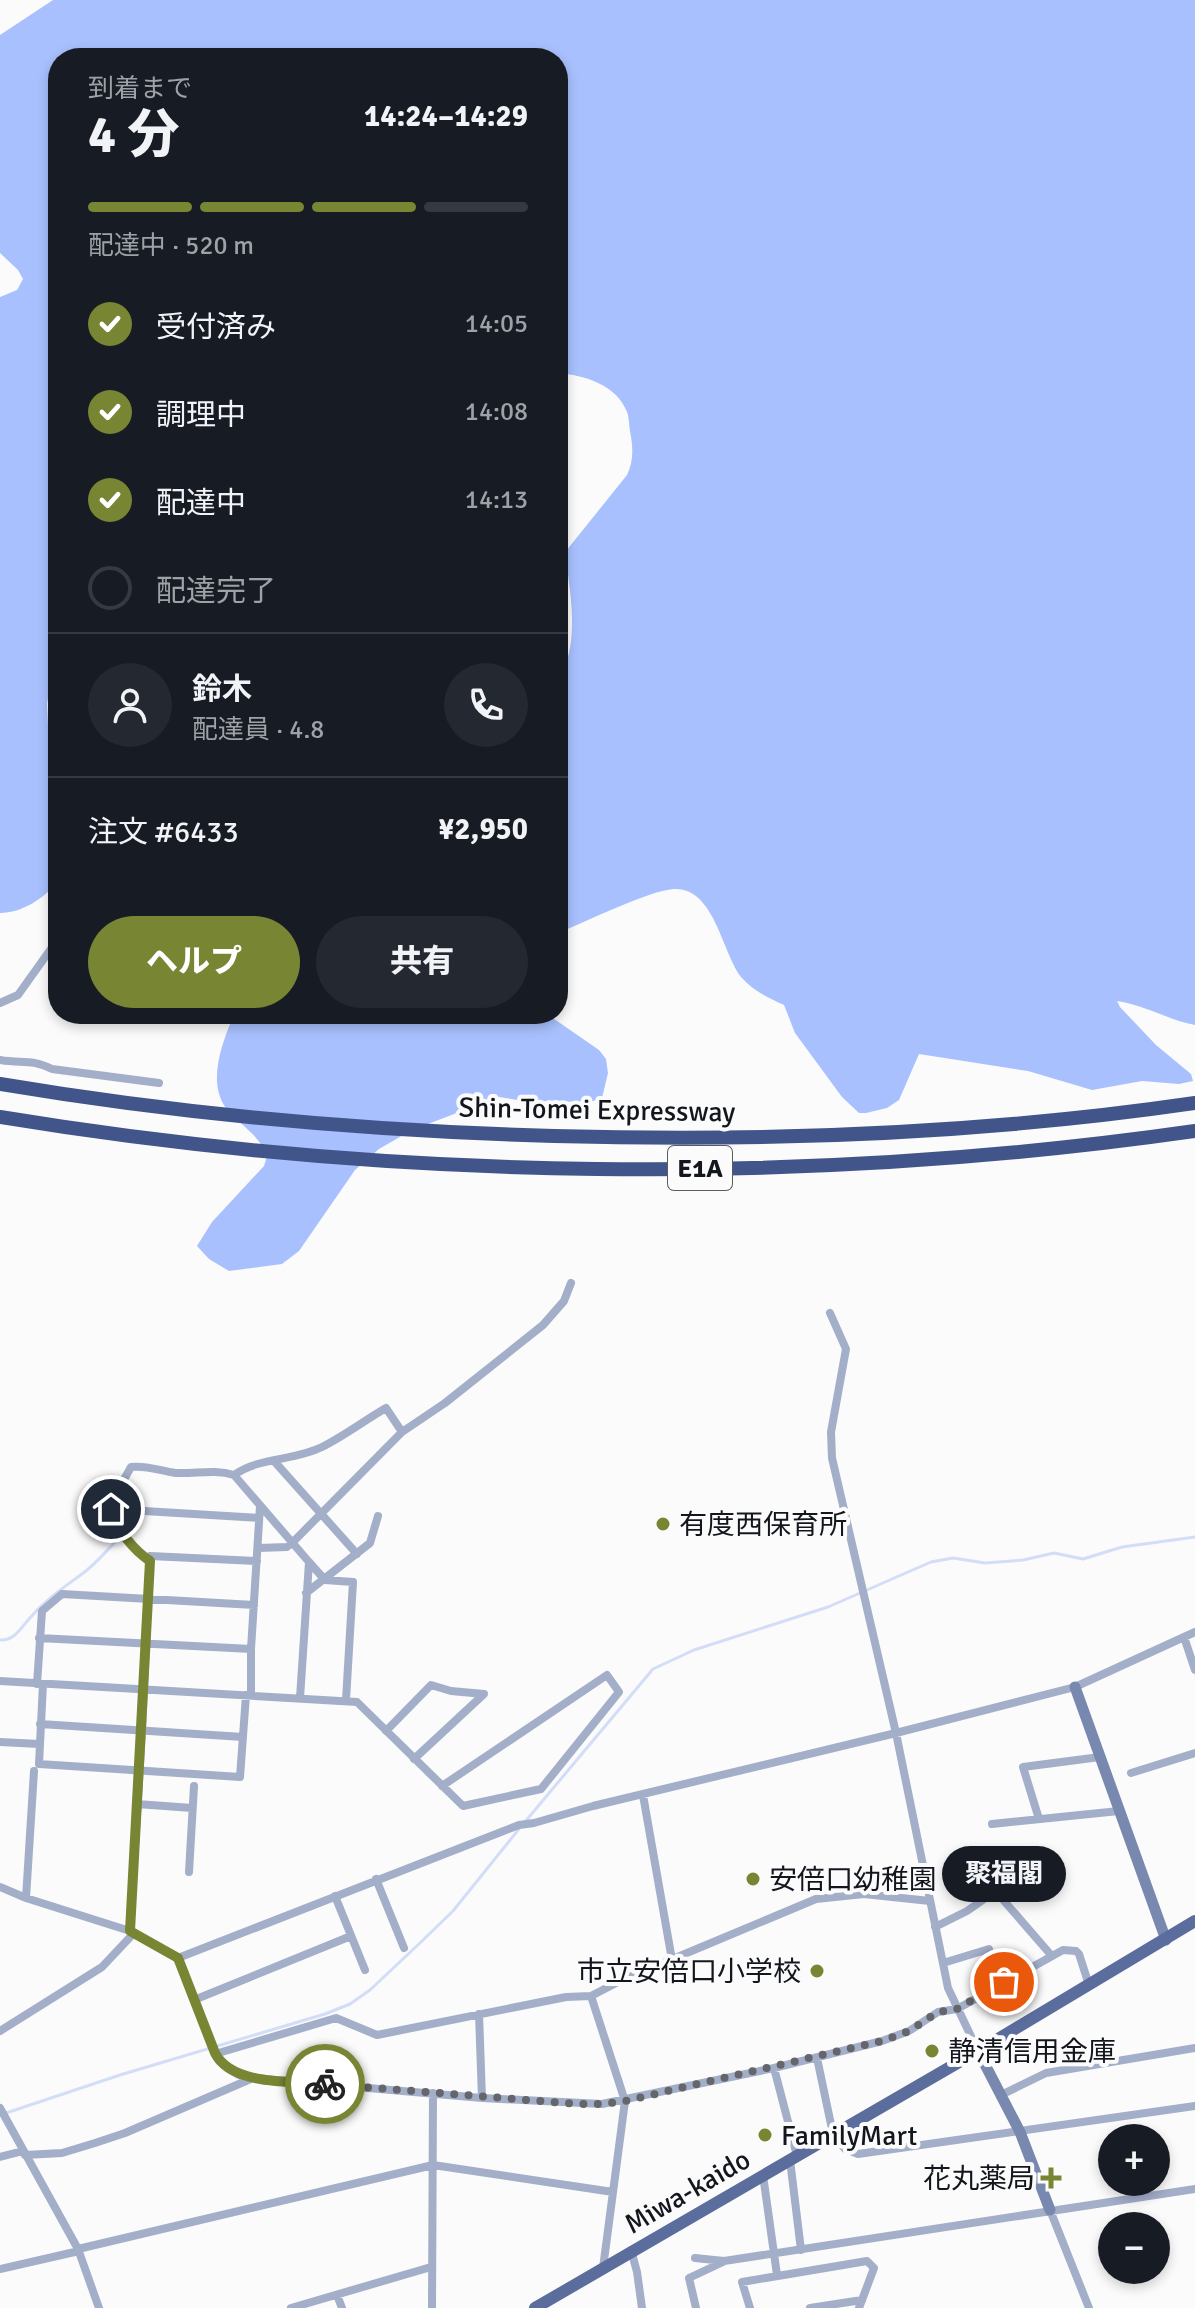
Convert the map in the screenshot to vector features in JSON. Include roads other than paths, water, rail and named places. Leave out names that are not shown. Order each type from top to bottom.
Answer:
[{"type":"highway","name":"Shin-Tomei Expressway","points":[[0,1084],[285,1122],[619,1138],[754,1139],[893,1133],[1195,1103]]},
{"type":"highway","name":"Shin-Tomei Expressway","points":[[0,1117],[273,1153],[467,1165],[615,1169],[749,1167],[915,1159],[1126,1141],[1195,1131]]},
{"type":"main road","name":"Miwa-kaido","points":[[535,2308],[1195,1921]]},
{"type":"street","points":[[0,1003],[18,995],[48,953]]},
{"type":"street","points":[[0,1060],[14,1063],[36,1061],[52,1069],[159,1083]]},
{"type":"street","points":[[258,1548],[287,1547],[292,1543],[402,1432],[445,1403],[543,1325],[564,1301],[571,1283]]},
{"type":"street","points":[[830,1313],[846,1349],[831,1432],[832,1458],[896,1733],[948,1988],[1020,2132],[1089,2308]]},
{"type":"street","points":[[234,1475],[246,1466],[321,1448],[386,1408],[402,1432]]},
{"type":"street","points":[[274,1461],[357,1554]]},
{"type":"street","points":[[150,1561],[123,1535],[110,1514],[118,1490],[131,1467],[143,1465],[175,1473],[220,1471],[234,1475],[325,1580],[353,1582],[346,1700]]},
{"type":"street","points":[[254,1605],[62,1594],[42,1611],[39,1638],[39,1764],[240,1777],[248,1695],[258,1548],[260,1506]]},
{"type":"street","points":[[111,1509],[259,1518]]},
{"type":"street","points":[[306,1593],[370,1543],[378,1516]]},
{"type":"street","points":[[0,2031],[102,1967],[132,1932],[150,1556],[257,1561]]},
{"type":"street","points":[[300,1698],[309,1562]]},
{"type":"street","points":[[178,1958],[519,1825],[1075,1687],[1195,1632]]},
{"type":"street","points":[[1184,1637],[1195,1670]]},
{"type":"street","points":[[39,1638],[251,1649]]},
{"type":"street","points":[[0,1681],[357,1702],[414,1759],[442,1786],[463,1806],[541,1789],[619,1692],[607,1675],[442,1786]]},
{"type":"street","points":[[386,1731],[431,1685],[451,1691],[484,1694],[414,1759]]},
{"type":"street","points":[[1075,1687],[1166,1940]]},
{"type":"street","points":[[40,1724],[243,1737]]},
{"type":"street","points":[[0,1742],[39,1744]]},
{"type":"street","points":[[1131,1773],[1195,1753]]},
{"type":"street","points":[[1039,1819],[1023,1767],[1100,1757]]},
{"type":"street","points":[[26,1898],[34,1771]]},
{"type":"street","points":[[189,1872],[194,1786]]},
{"type":"street","points":[[643,1795],[672,1960]]},
{"type":"street","points":[[137,1804],[192,1808]]},
{"type":"street","points":[[992,1824],[1119,1811]]},
{"type":"street","points":[[935,1927],[967,1911],[997,1890],[1005,1877]]},
{"type":"street","points":[[376,1879],[404,1948]]},
{"type":"street","points":[[0,1887],[132,1932],[178,1958],[219,2061],[239,2075],[254,2078],[482,2098],[602,2104],[774,2068],[882,2041],[909,2031],[938,2012],[957,2009],[1063,1950],[1076,1951],[1089,1985]]},
{"type":"street","points":[[997,1890],[1051,1955]]},
{"type":"street","points":[[215,2054],[336,2018],[377,2035],[566,1997],[591,1996],[816,1899],[864,1894],[930,1901]]},
{"type":"street","points":[[335,1896],[365,1970]]},
{"type":"street","points":[[194,2000],[351,1936]]},
{"type":"street","points":[[943,1963],[989,1949]]},
{"type":"street","points":[[591,1996],[625,2101],[603,2268]]},
{"type":"street","points":[[479,2014],[482,2098]]},
{"type":"street","points":[[1001,2095],[1046,2073],[1195,2048]]},
{"type":"street","points":[[817,2058],[833,2134],[845,2149],[858,2154],[1195,2106]]},
{"type":"street","points":[[774,2068],[793,2158],[801,2250]]},
{"type":"street","points":[[0,2157],[24,2153],[62,2153],[110,2138],[254,2078]]},
{"type":"street","points":[[432,2308],[433,2093]]},
{"type":"street","points":[[0,2108],[78,2250],[99,2308]]},
{"type":"street","points":[[0,2269],[433,2165],[613,2192]]},
{"type":"street","points":[[763,2175],[777,2275]]},
{"type":"street","points":[[695,2258],[724,2261],[1195,2189]]},
{"type":"street","points":[[631,2250],[642,2308]]},
{"type":"street","points":[[696,2308],[689,2278],[724,2261]]},
{"type":"street","points":[[750,2308],[742,2282],[867,2261],[874,2268],[860,2304],[810,2308]]},
{"type":"street","points":[[291,2308],[431,2267]]},
{"type":"street","points":[[337,2295],[342,2308]]},
{"type":"waterway","points":[[524,1823],[653,1669],[694,1650],[828,1607],[931,1562],[953,1558],[985,1563],[1023,1560],[1054,1553],[1083,1559],[1122,1547],[1195,1537]]},
{"type":"waterway","points":[[0,1640],[17,1633],[41,1606],[92,1566],[119,1538]]},
{"type":"waterway","points":[[3,2114],[350,2004],[370,1990],[453,1911],[519,1829]]},
{"type":"place","name":"有度西保育所","points":[[663,1524]]},
{"type":"place","name":"安倍口幼稚園","points":[[753,1879]]},
{"type":"place","name":"市立安倍口小学校","points":[[817,1971]]},
{"type":"place","name":"聚福閣","points":[[1004,1982]]},
{"type":"place","name":"静清信用金庫","points":[[932,2051]]},
{"type":"place","name":"FamilyMart","points":[[765,2135]]},
{"type":"place","name":"花丸薬局","points":[[1051,2178]]}]
